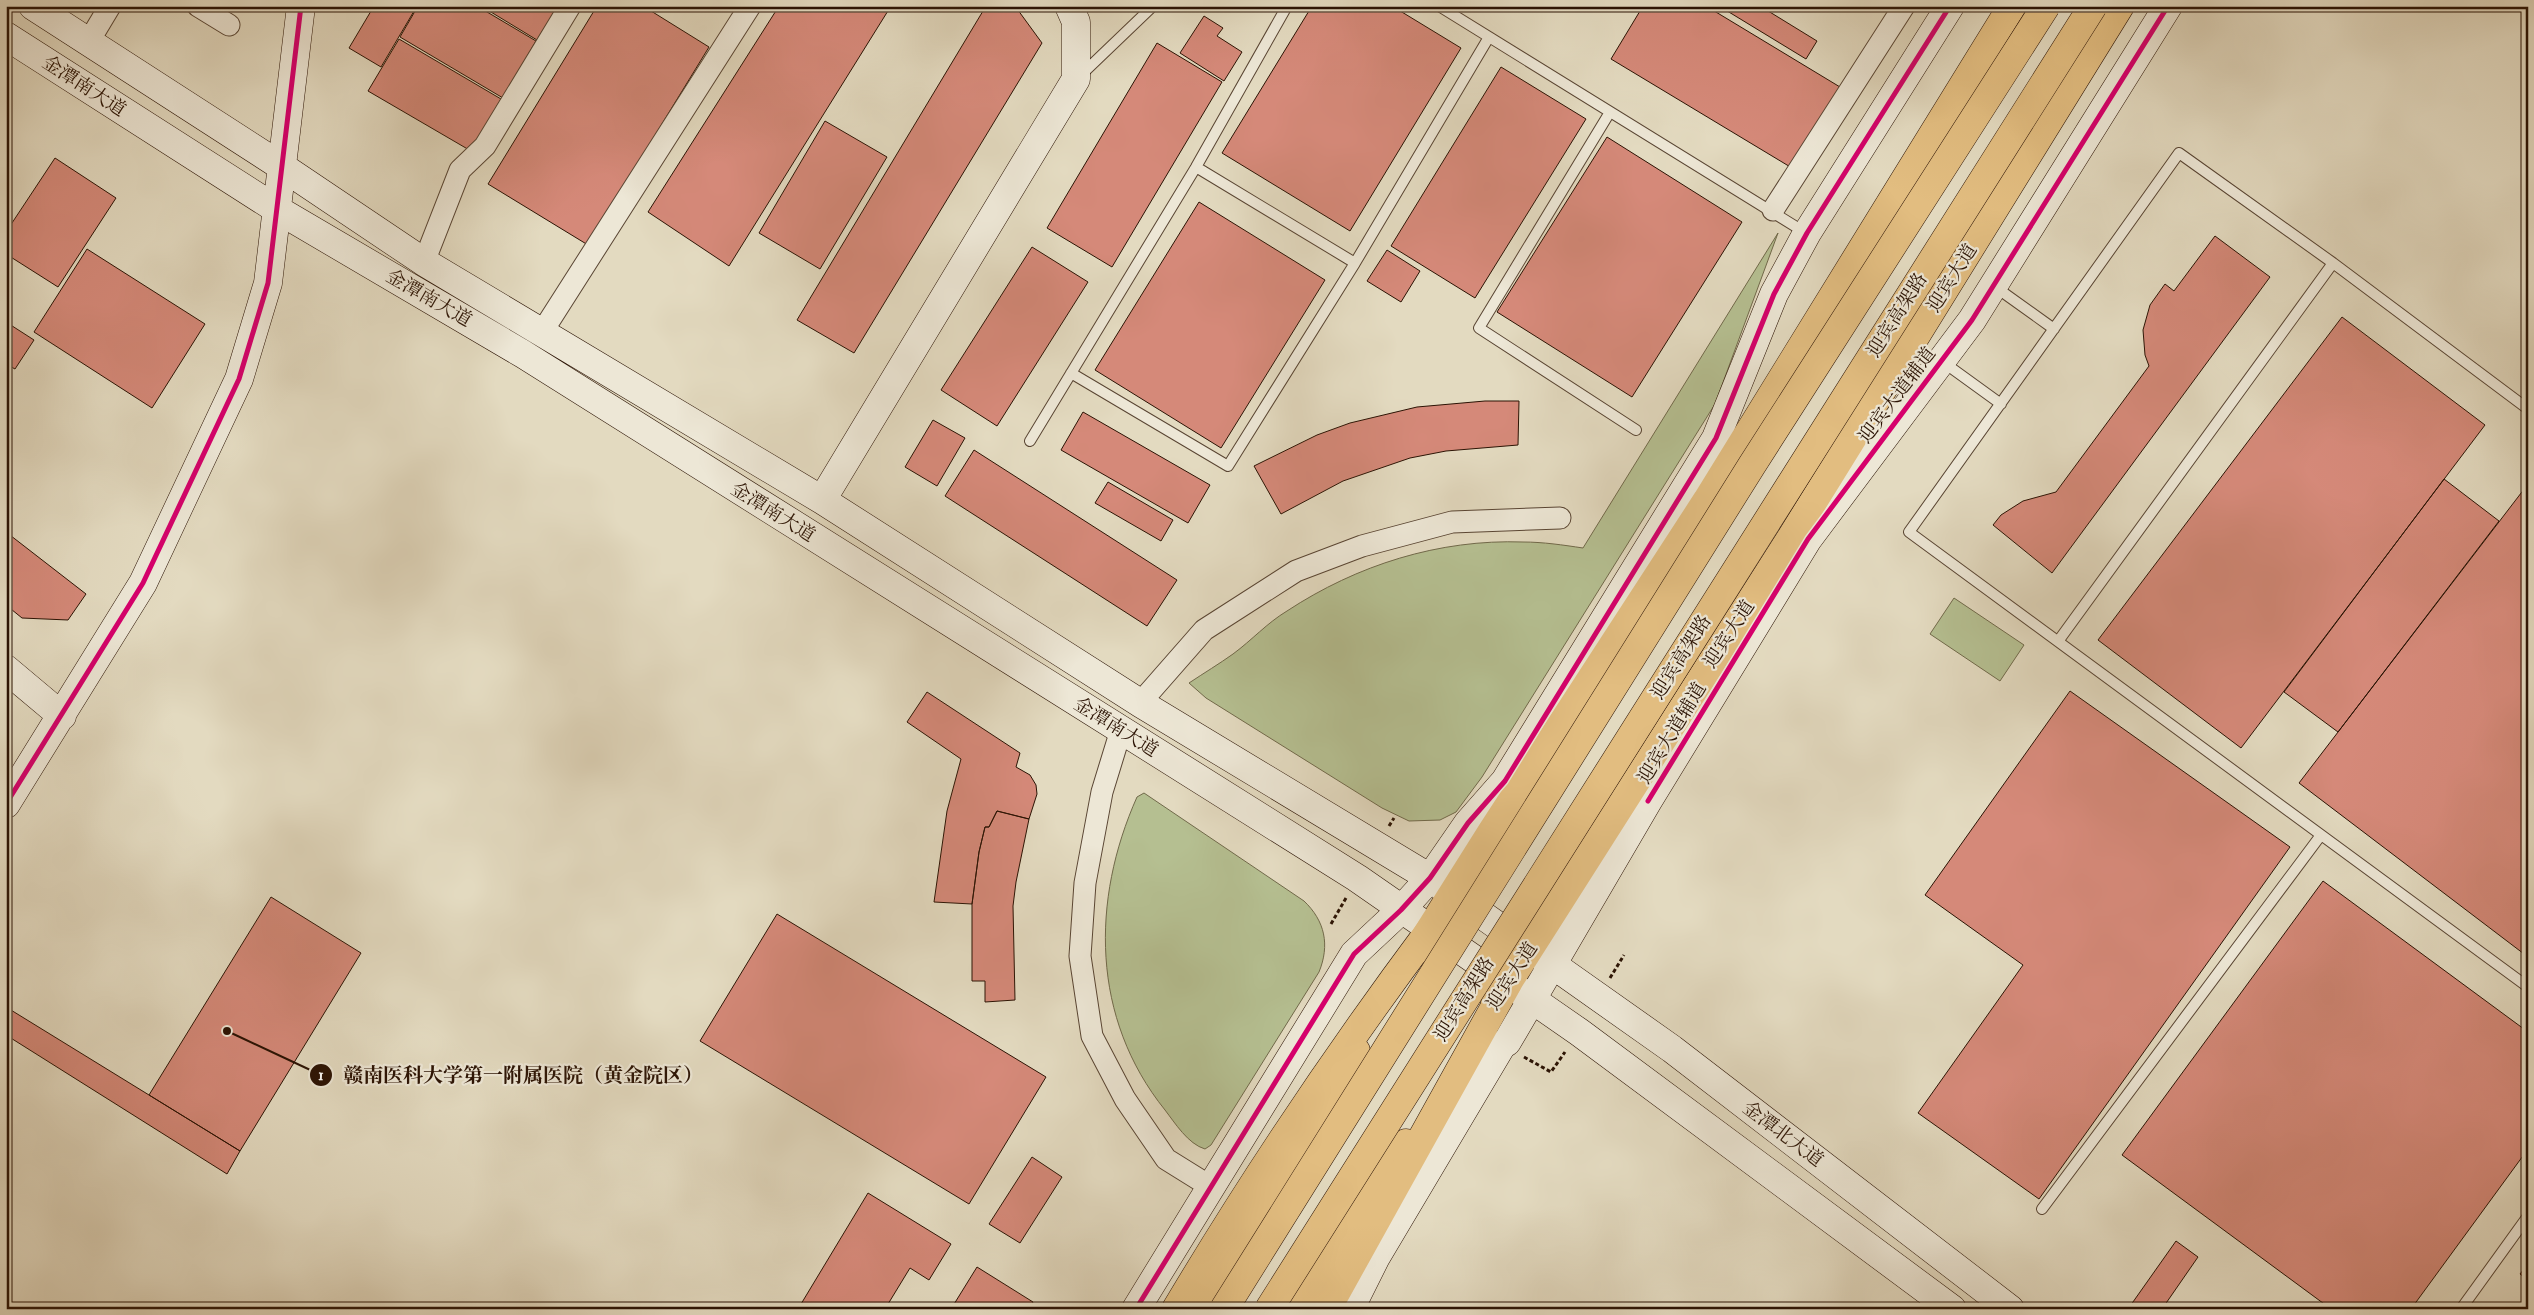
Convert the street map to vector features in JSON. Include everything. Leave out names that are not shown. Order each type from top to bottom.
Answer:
[{"type":"main road","name":"金潭南大道","points":[[34,6],[284,168],[424,262],[822,500],[1140,703],[1430,878],[1541,958]]},
{"type":"main road","points":[[6,804],[143,583],[239,379],[268,283],[284,168],[301,6]]},
{"type":"main road","points":[[822,500],[1076,79],[1076,22],[1069,6]]},
{"type":"main road","points":[[1136,1309],[1354,954],[1401,910],[1430,878],[1468,823],[1506,781],[1716,438],[1774,294],[1807,233],[1950,6]]},
{"type":"main road","points":[[1176,1309],[1236,1208],[1392,981],[1454,895],[1497,823],[1707,500],[2012,6]]},
{"type":"main road","points":[[1224,1309],[1741,482],[2046,6]]},
{"type":"main road","name":"迎宾高架路","points":[[1269,1309],[2093,6]]},
{"type":"main road","name":"迎宾大道","points":[[1302,1309],[1508,984],[1541,958],[1571,881],[1803,520],[2120,6]]},
{"type":"main road","name":"迎宾大道辅道","points":[[1350,1309],[1376,1257],[1532,1000],[1541,958],[1648,800],[1808,539],[1972,320],[2168,6]]},
{"type":"main road","name":"金潭南大道","points":[[6,36],[278,210],[523,354],[1357,878],[1532,1000]]},
{"type":"main road","points":[[6,669],[62,716]]},
{"type":"main road","points":[[1200,1309],[1430,930]]},
{"type":"main road","name":"金潭北大道","points":[[1541,958],[1672,1049],[2010,1309]]},
{"type":"main road","points":[[1327,1309],[1508,984]]},
{"type":"main road","name":"金潭北大道","points":[[1532,1000],[1579,1032],[1952,1309]]},
{"type":"street","points":[[89,41],[110,6]]},
{"type":"street","points":[[198,6],[229,25]]},
{"type":"street","points":[[424,262],[460,170],[485,146],[570,6]]},
{"type":"street","points":[[542,332],[750,6]]},
{"type":"street","points":[[1773,210],[1904,6]]},
{"type":"street","points":[[1140,703],[1204,630],[1296,571],[1362,546],[1452,522],[1560,518]]},
{"type":"street","points":[[1121,730],[1102,792],[1085,882],[1080,956],[1092,1036],[1125,1099],[1166,1159],[1211,1187]]},
{"type":"lane","points":[[1076,79],[1153,6]]},
{"type":"lane","points":[[1030,441],[1196,167],[1287,6]]},
{"type":"lane","points":[[1439,6],[1773,210],[1807,233]]},
{"type":"lane","points":[[1071,373],[1228,466],[1355,263],[1489,38]]},
{"type":"lane","points":[[1610,112],[1479,328],[1636,430]]},
{"type":"lane","points":[[2528,409],[2333,263],[2179,153],[1909,532],[2059,640],[2528,987]]},
{"type":"lane","points":[[1196,167],[1355,263]]},
{"type":"lane","points":[[2059,640],[2333,263]]},
{"type":"lane","points":[[1993,286],[2054,329]]},
{"type":"lane","points":[[1941,361],[2001,404]]},
{"type":"lane","points":[[2042,1209],[2322,835]]},
{"type":"lane","points":[[2461,1309],[2528,1216]]},
{"type":"green space","points":[[1778,233],[1715,404],[1482,777],[1456,812],[1440,820],[1409,821],[1382,808],[1206,698],[1189,683],[1233,654],[1287,611],[1342,580],[1370,568],[1430,550],[1492,542],[1530,542],[1583,548]]},
{"type":"green space","points":[[1954,598],[2024,645],[2000,681],[1930,634]]},
{"type":"green space","points":[[1144,793],[1304,901],[1317,917],[1324,934],[1324,952],[1319,972],[1211,1145],[1205,1149],[1193,1143],[1182,1132],[1141,1074],[1123,1037],[1111,998],[1106,958],[1106,917],[1112,876],[1122,836],[1137,797]]},
{"type":"building","points":[[374,6],[417,6],[381,67],[349,48]]},
{"type":"building","points":[[418,6],[477,6],[536,41],[503,98],[400,37]]},
{"type":"building","points":[[481,6],[558,6],[537,40]]},
{"type":"building","points":[[597,6],[643,6],[709,47],[588,245],[488,184]]},
{"type":"building","points":[[779,6],[891,6],[729,266],[648,212]]},
{"type":"building","points":[[986,6],[1015,6],[1042,43],[854,353],[797,320]]},
{"type":"building","points":[[1312,6],[1392,6],[1461,48],[1350,231],[1222,153]]},
{"type":"building","points":[[1643,6],[1706,6],[1840,87],[1792,168],[1611,59]]},
{"type":"building","points":[[1719,6],[1760,6],[1817,41],[1806,59]]},
{"type":"building","points":[[1204,16],[1223,28],[1217,36],[1242,52],[1224,81],[1180,53]]},
{"type":"building","points":[[399,39],[501,99],[471,151],[368,91]]},
{"type":"building","points":[[1157,43],[1222,82],[1112,267],[1047,228]]},
{"type":"building","points":[[1501,67],[1586,119],[1475,298],[1391,246]]},
{"type":"building","points":[[825,121],[887,157],[820,269],[759,233]]},
{"type":"building","points":[[1607,137],[1742,222],[1632,397],[1497,312]]},
{"type":"building","points":[[55,158],[116,198],[58,287],[6,254],[6,232]]},
{"type":"building","points":[[1199,202],[1325,280],[1221,448],[1095,370]]},
{"type":"building","points":[[2215,236],[2270,277],[2052,573],[1993,525],[2001,515],[2023,501],[2056,492],[2149,366],[2145,355],[2143,330],[2150,305],[2165,284],[2174,291]]},
{"type":"building","points":[[1032,247],[1088,282],[997,426],[941,390]]},
{"type":"building","points":[[87,249],[205,324],[152,408],[34,332]]},
{"type":"building","points":[[1387,250],[1420,271],[1401,302],[1367,281]]},
{"type":"building","points":[[2342,317],[2485,425],[2241,748],[2098,640]]},
{"type":"building","points":[[6,322],[34,340],[15,369],[6,364]]},
{"type":"building","points":[[1485,401],[1519,401],[1518,445],[1446,451],[1410,458],[1343,481],[1281,514],[1254,466],[1317,435],[1350,423],[1417,407]]},
{"type":"building","points":[[1083,412],[1210,485],[1188,523],[1061,450]]},
{"type":"building","points":[[933,420],[965,438],[937,486],[905,467]]},
{"type":"building","points":[[974,450],[1177,580],[1147,626],[945,496]]},
{"type":"building","points":[[2444,479],[2499,521],[2338,732],[2284,692]]},
{"type":"building","points":[[1108,482],[1173,520],[1161,541],[1095,503]]},
{"type":"building","points":[[2528,484],[2528,957],[2299,783]]},
{"type":"building","points":[[6,532],[86,594],[68,620],[22,618],[6,605]]},
{"type":"building","points":[[2070,691],[2290,847],[2039,1199],[1918,1113],[2023,965],[1925,895]]},
{"type":"building","points":[[927,692],[1020,753],[1016,767],[1030,775],[1036,785],[1037,794],[1029,819],[997,811],[989,827],[985,827],[979,852],[972,904],[934,902],[947,811],[961,759],[907,722]]},
{"type":"building","points":[[997,811],[1029,819],[1013,906],[1015,1000],[985,1002],[985,981],[972,981],[972,904],[979,852],[985,827],[989,827]]},
{"type":"building","points":[[2323,881],[2528,1032],[2528,1149],[2411,1309],[2331,1309],[2122,1155]]},
{"type":"building","points":[[271,897],[361,953],[240,1151],[149,1095]]},
{"type":"building","points":[[777,914],[1046,1077],[969,1204],[700,1041]]},
{"type":"building","points":[[6,1007],[240,1151],[227,1174],[6,1035]]},
{"type":"building","points":[[1032,1157],[1062,1177],[1020,1243],[989,1224]]},
{"type":"building","points":[[868,1193],[951,1244],[929,1280],[910,1268],[885,1309],[798,1309]]},
{"type":"building","points":[[2176,1241],[2198,1257],[2162,1309],[2128,1309]]},
{"type":"building","points":[[2528,1264],[2528,1280],[2520,1274]]},
{"type":"building","points":[[977,1267],[1033,1302],[1029,1309],[951,1309]]},
{"type":"cycle path","points":[[6,804],[143,583],[239,379],[268,283],[301,6]]},
{"type":"cycle path","points":[[1136,1309],[1354,954],[1401,910],[1430,878],[1468,823],[1505,781],[1716,438],[1774,294],[1807,233],[1950,6]]},
{"type":"cycle path","points":[[1648,801],[1808,539],[1972,320],[2168,6]]},
{"type":"place","name":"赣南医科大学第一附属医院（黄金院区）","points":[[227,1031]]}]
